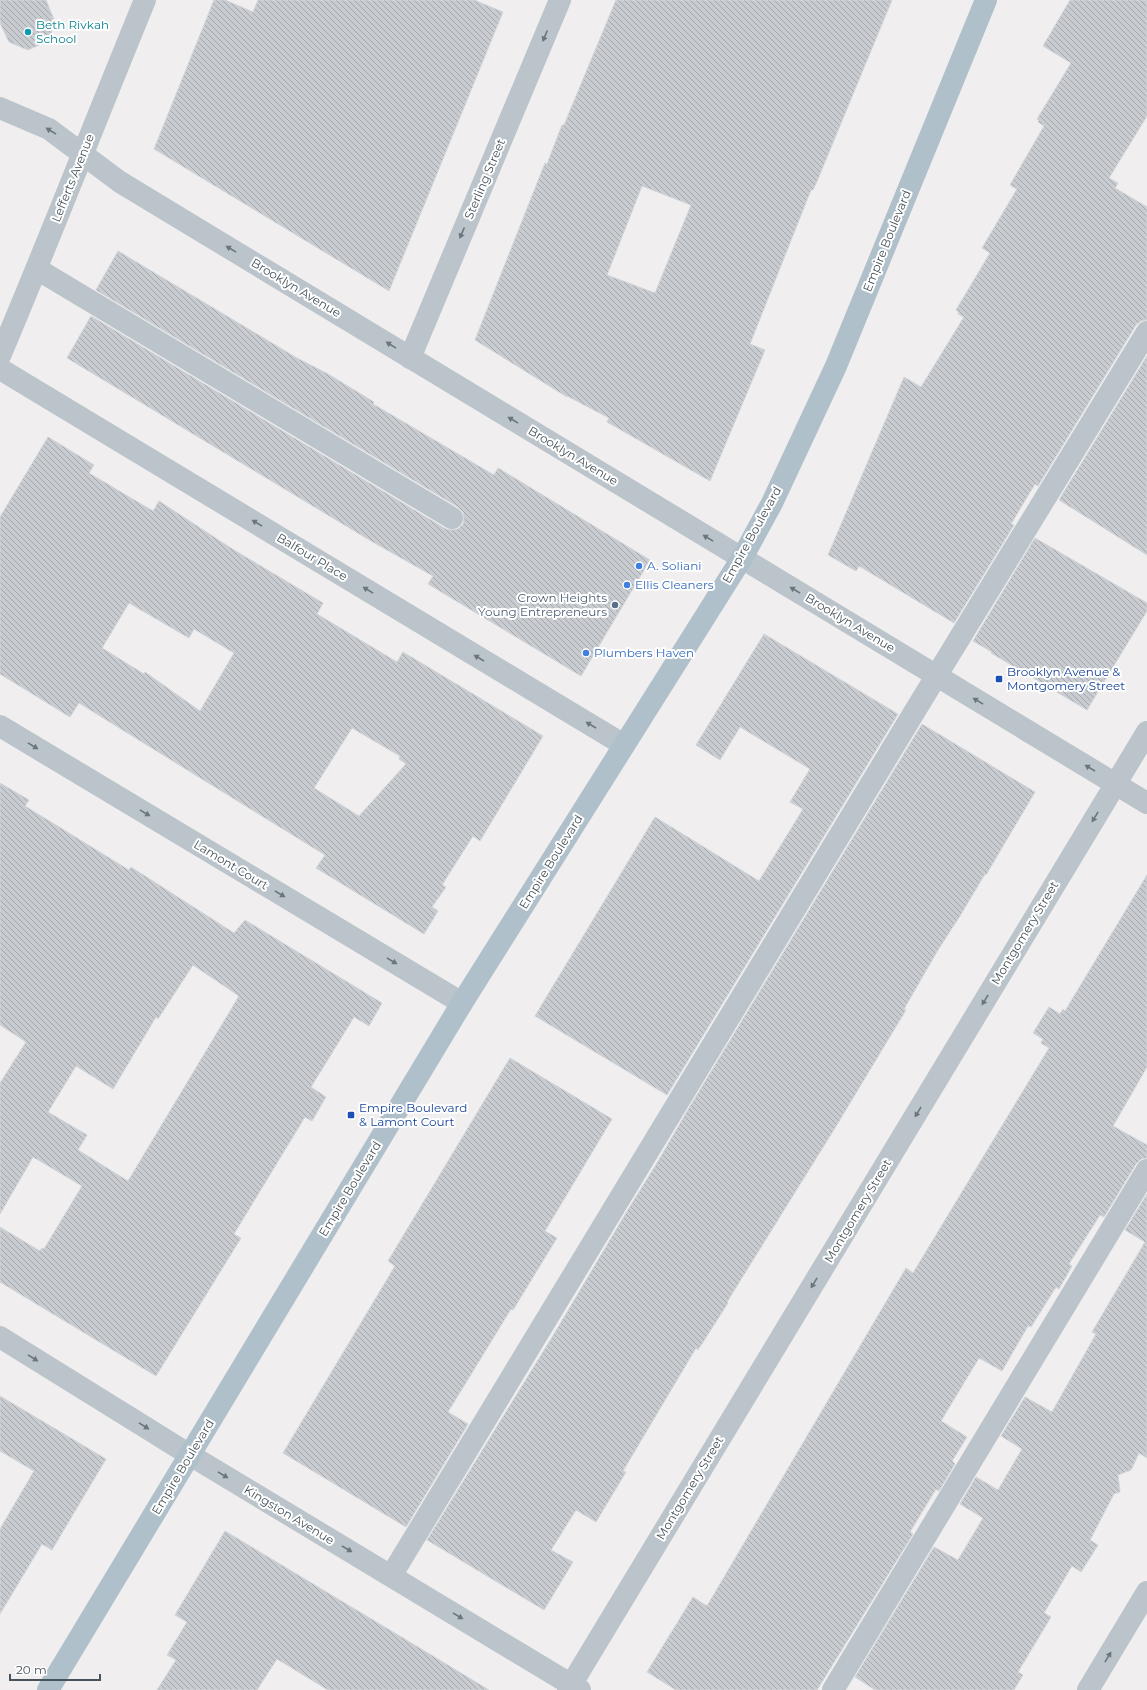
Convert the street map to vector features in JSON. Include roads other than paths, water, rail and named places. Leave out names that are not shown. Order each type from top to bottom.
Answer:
[{"type":"main road","name":"Empire Boulevard","points":[[48,1690],[462,1003],[742,558],[772,503],[836,366],[986,0]]},
{"type":"street","name":"Lefferts Avenue","points":[[0,356],[37,269],[145,0]]},
{"type":"street","name":"Sterling Street","points":[[410,358],[560,0]]},
{"type":"street","name":"Brooklyn Avenue","points":[[0,108],[49,128],[120,182],[1147,803]]},
{"type":"street","points":[[37,269],[452,518]]},
{"type":"street","points":[[392,1576],[937,675],[1147,332]]},
{"type":"street","name":"Balfour Place","points":[[0,368],[624,745]]},
{"type":"street","name":"Lamont Court","points":[[0,726],[462,1003]]},
{"type":"street","name":"Montgomery Street","points":[[573,1688],[1147,732]]},
{"type":"street","points":[[833,1690],[1147,1170]]},
{"type":"street","name":"Kingston Avenue","points":[[0,1337],[190,1455],[392,1576],[573,1688]]},
{"type":"street","points":[[1088,1690],[1147,1592]]},
{"type":"place","name":"Beth Rivkah School","points":[[28,32]]},
{"type":"place","name":"A. Soliani","points":[[639,566]]},
{"type":"place","name":"Ellis Cleaners","points":[[627,585]]},
{"type":"place","name":"Crown Heights Young Entrepreneurs","points":[[615,605]]},
{"type":"place","name":"Plumbers Haven","points":[[586,653]]},
{"type":"place","name":"Brooklyn Avenue & Montgomery Street","points":[[999,679]]},
{"type":"place","name":"Empire Boulevard & Lamont Court","points":[[351,1115]]}]
